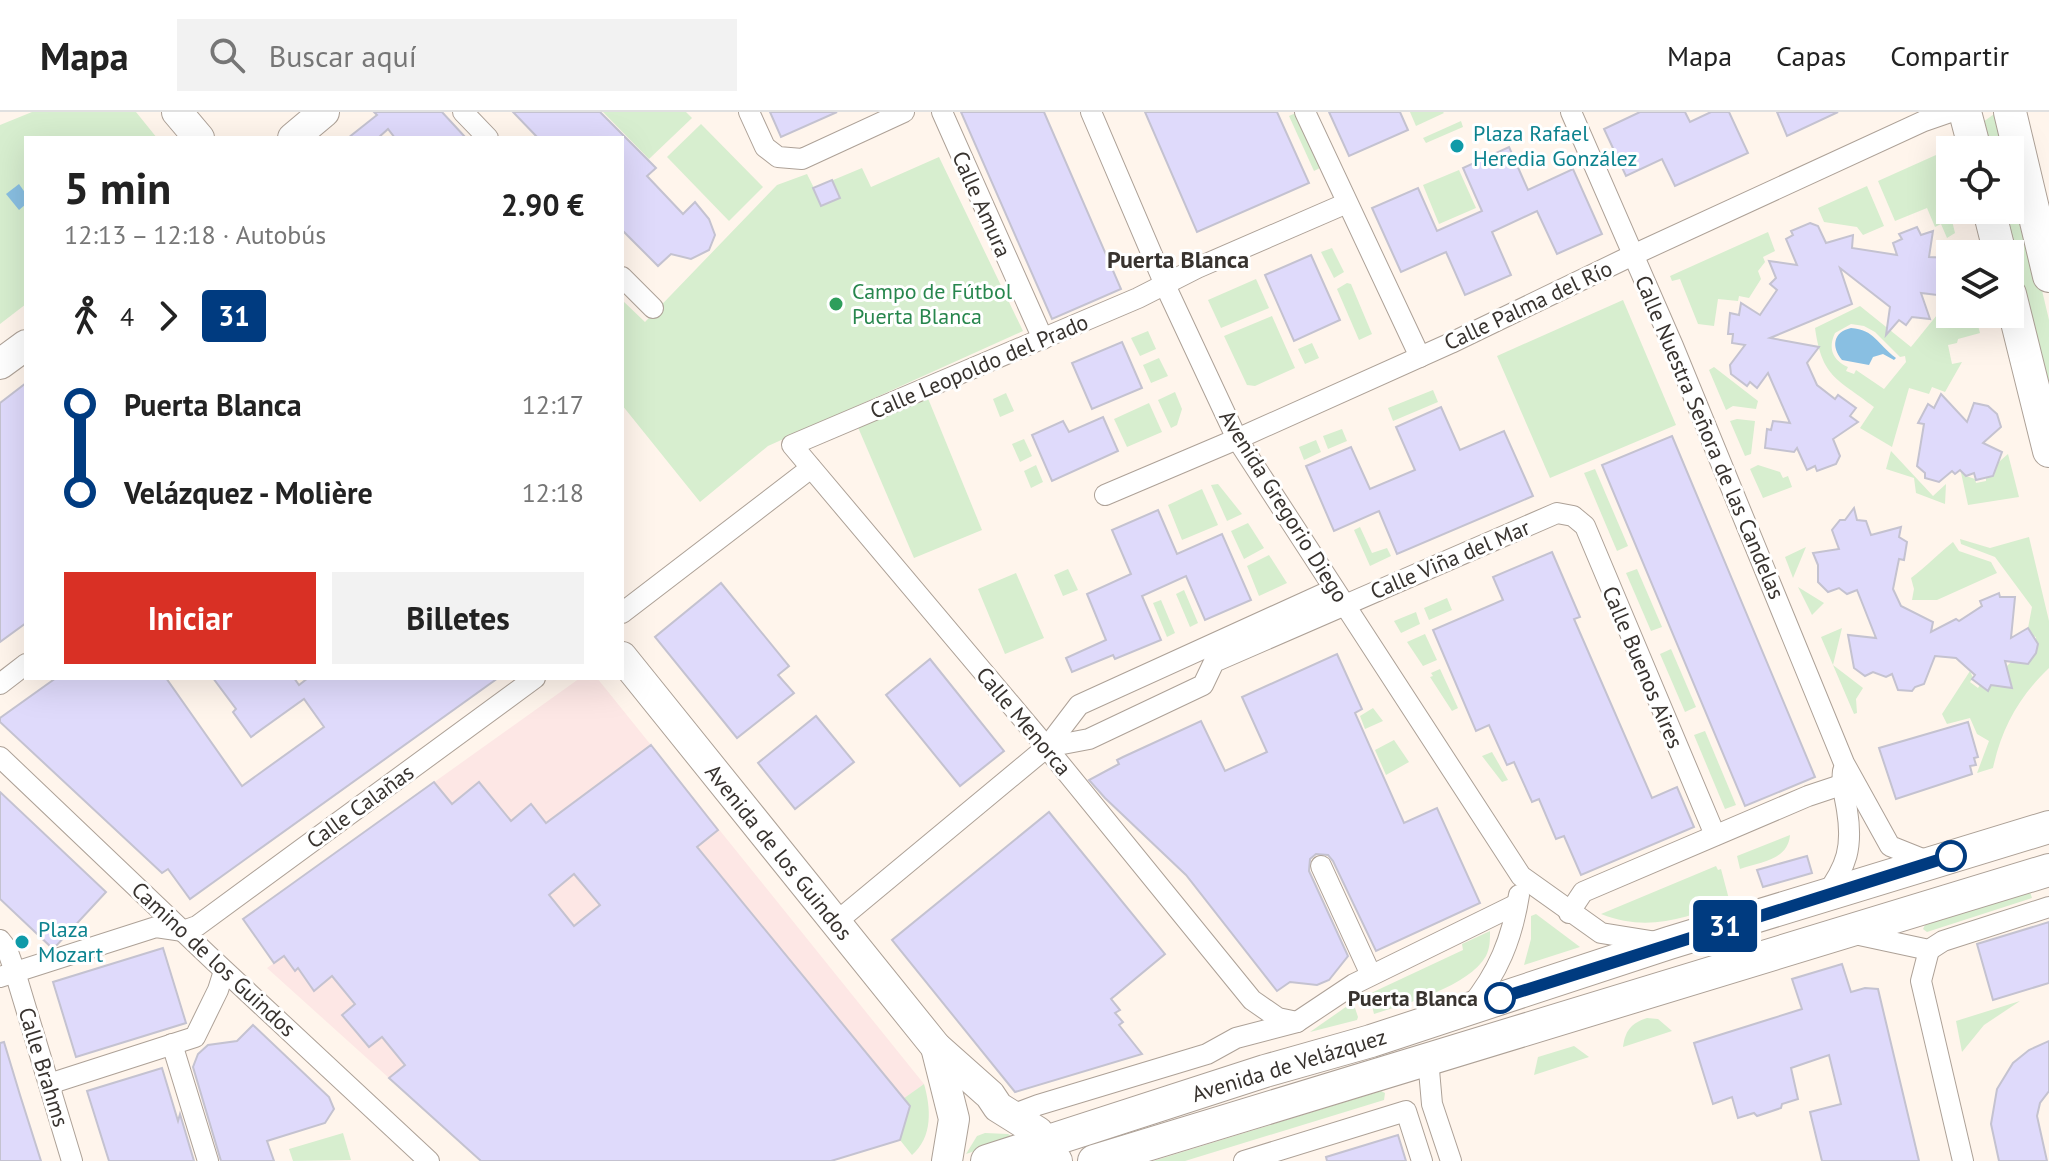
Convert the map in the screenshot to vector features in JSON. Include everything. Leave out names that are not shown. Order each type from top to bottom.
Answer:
[{"type":"main road","points":[[177,112],[197,136]]},
{"type":"main road","points":[[295,136],[324,112]]},
{"type":"main road","points":[[1965,112],[1971,136]]},
{"type":"main road","points":[[2010,112],[2049,276]]},
{"type":"main road","points":[[2018,328],[2049,451]]},
{"type":"main road","name":"Avenida de los Guindos","points":[[624,659],[936,1047],[1009,1116],[1029,1126],[1051,1151]]},
{"type":"main road","name":"Avenida de Velázquez","points":[[987,1161],[1051,1151],[1669,943],[2049,827]]},
{"type":"main road","name":"Avenida de Velázquez","points":[[1094,1161],[2049,870]]},
{"type":"main road","name":"Avenida de los Guindos","points":[[936,1047],[954,1119],[948,1154]]},
{"type":"main road","points":[[948,1154],[979,1122],[1009,1116]]},
{"type":"street","points":[[463,112],[486,136]]},
{"type":"street","points":[[749,112],[765,147],[778,157],[802,159],[904,112]]},
{"type":"street","name":"Calle Amura","points":[[942,112],[1043,339]]},
{"type":"street","name":"Avenida Gregorio Diego","points":[[1091,112],[1165,285],[1237,439],[1521,876],[1601,933],[1669,943]]},
{"type":"street","points":[[1305,112],[1420,357]]},
{"type":"street","name":"Calle Nuestra Señora de las Candelas","points":[[1571,112],[1844,763],[1890,846],[1930,862]]},
{"type":"street","name":"Calle Palma del Río","points":[[1105,495],[1420,357],[1633,255],[1924,121],[1950,112]]},
{"type":"street","name":"Calle Leopoldo del Prado","points":[[792,445],[1043,339],[1347,203]]},
{"type":"street","points":[[624,279],[653,308]]},
{"type":"street","name":"Calle Menorca","points":[[792,445],[1047,747],[1252,1000],[1278,1018],[1297,1022]]},
{"type":"street","points":[[624,611],[811,468]]},
{"type":"street","name":"Calle Viña del Mar","points":[[835,923],[1047,747],[1079,705],[1339,597],[1557,513]]},
{"type":"street","name":"Calle Buenos Aires","points":[[1557,513],[1573,516],[1585,526],[1715,835]]},
{"type":"street","name":"Calle Viña del Mar","points":[[1047,747],[1089,739],[1203,685],[1214,662],[1339,597]]},
{"type":"street","points":[[0,684],[24,666]]},
{"type":"street","name":"Calle Calañas","points":[[183,931],[204,920],[532,680]]},
{"type":"street","name":"Camino de los Guindos","points":[[0,757],[429,1161]]},
{"type":"street","points":[[1825,896],[1842,873],[1851,840],[1841,785],[1844,763]]},
{"type":"street","points":[[1569,913],[1583,892],[1841,785]]},
{"type":"street","points":[[1321,866],[1371,975]]},
{"type":"street","points":[[1468,1009],[1497,969],[1511,938],[1521,876]]},
{"type":"street","name":"Avenida de Velázquez","points":[[1009,1116],[1207,1054],[1236,1038],[1297,1022],[1342,990],[1517,904]]},
{"type":"street","points":[[1963,1161],[1921,981],[1929,950],[1943,941],[2049,907]]},
{"type":"street","points":[[0,940],[7,949],[8,975],[156,927],[183,931]]},
{"type":"street","name":"Avenida de Velázquez","points":[[1846,932],[1929,950]]},
{"type":"street","points":[[49,1084],[195,1037],[224,971]]},
{"type":"street","name":"Calle Brahms","points":[[8,975],[49,1084],[72,1161]]},
{"type":"street","points":[[1236,1038],[1245,1029],[1252,1000]]},
{"type":"street","points":[[172,1044],[208,1161]]},
{"type":"street","points":[[1428,1059],[1432,1104],[1451,1161]]},
{"type":"street","points":[[1244,1161],[1406,1111],[1422,1161]]},
{"type":"shaded area","points":[[577,680],[599,680],[924,1084],[904,1099],[910,1106],[900,1140],[831,1161],[481,1161],[267,968],[274,963],[370,828]]},
{"type":"green space","points":[[32,112],[136,112],[155,136],[24,136],[24,306],[0,324],[0,125]]},
{"type":"green space","points":[[603,112],[686,112],[692,118],[649,159]]},
{"type":"green space","points":[[1298,112],[1322,167],[1314,171],[1289,116]]},
{"type":"green space","points":[[1410,112],[1443,112],[1444,113],[1416,126]]},
{"type":"green space","points":[[1997,112],[2004,136],[1986,136],[1983,122]]},
{"type":"green space","points":[[1461,121],[1463,127],[1426,143],[1423,138]]},
{"type":"green space","points":[[701,124],[763,187],[729,221],[667,157]]},
{"type":"green space","points":[[1936,155],[1936,224],[1941,224],[1935,227],[1927,208],[1895,221],[1878,181]]},
{"type":"green space","name":"Campo de Fútbol Puerta Blanca","points":[[939,157],[1023,331],[768,446],[700,502],[624,407],[624,302],[645,322],[777,185],[807,174],[814,188],[862,168],[871,187]]},
{"type":"green space","points":[[1459,170],[1476,208],[1439,224],[1423,185]]},
{"type":"green space","points":[[1867,186],[1884,226],[1863,235],[1857,227],[1824,222],[1818,208]]},
{"type":"green space","points":[[2024,214],[2049,320],[2049,393],[2024,289],[2024,240],[2012,240],[2008,224],[2024,224]]},
{"type":"green space","points":[[1941,224],[1953,224],[1955,233],[1947,238]]},
{"type":"green space","points":[[1768,232],[1775,251],[1763,257],[1765,262],[1758,271],[1761,279],[1749,298],[1739,296],[1738,301],[1718,299],[1714,326],[1698,324],[1680,279],[1672,281],[1670,276]]},
{"type":"green space","points":[[1332,248],[1344,272],[1334,278],[1321,252]]},
{"type":"green space","points":[[1256,279],[1269,308],[1221,328],[1208,300]]},
{"type":"green space","points":[[1351,284],[1372,334],[1359,340],[1337,289]]},
{"type":"green space","points":[[1623,300],[1676,425],[1550,478],[1497,356]]},
{"type":"green space","points":[[1860,306],[1911,347],[1936,316],[1936,328],[1979,328],[1980,333],[1948,345],[1952,364],[1962,362],[1945,392],[1932,387],[1929,394],[1909,388],[1892,447],[1860,428],[1874,407],[1833,375],[1818,345],[1815,328]],"holes":[[[1851,324],[1875,332],[1900,357],[1905,356],[1906,362],[1884,389],[1856,370],[1854,374],[1846,371],[1848,367],[1838,361],[1833,353],[1835,333]]]},
{"type":"green space","points":[[1272,316],[1295,368],[1255,386],[1247,385],[1224,336]]},
{"type":"green space","points":[[1148,331],[1156,349],[1140,356],[1131,338]]},
{"type":"green space","points":[[1312,343],[1319,358],[1305,364],[1298,349]]},
{"type":"green space","points":[[1159,358],[1168,376],[1151,383],[1143,365]]},
{"type":"green space","points":[[1714,367],[1758,401],[1756,409],[1733,406],[1726,410],[1709,370]]},
{"type":"green space","points":[[1433,390],[1438,402],[1393,421],[1388,408]]},
{"type":"green space","points":[[1175,392],[1182,409],[1177,425],[1171,428],[1158,400]]},
{"type":"green space","points":[[1006,393],[1014,411],[1000,417],[993,399]]},
{"type":"green space","points":[[927,396],[982,530],[914,558],[857,425]]},
{"type":"green space","points":[[1149,403],[1162,432],[1127,447],[1114,419]]},
{"type":"green space","points":[[1730,421],[1755,421],[1751,454],[1745,456]]},
{"type":"green space","points":[[1342,429],[1347,441],[1328,449],[1323,436]]},
{"type":"green space","points":[[1024,439],[1032,456],[1020,462],[1012,444]]},
{"type":"green space","points":[[1316,440],[1321,452],[1304,460],[1299,447]]},
{"type":"green space","points":[[1891,451],[1933,496],[1946,484],[1945,504],[1916,493],[1914,478],[1886,469]]},
{"type":"green space","points":[[2008,454],[2019,497],[1968,505],[1960,468],[1964,468],[1966,476],[1975,479],[1976,483],[1986,481],[1986,478],[1994,476],[1995,470],[1992,468]]},
{"type":"green space","points":[[1036,465],[1043,482],[1031,488],[1024,471]]},
{"type":"green space","points":[[1758,465],[1780,472],[1783,478],[1788,476],[1792,487],[1763,498],[1750,469]]},
{"type":"green space","points":[[1595,469],[1628,546],[1617,551],[1584,473]]},
{"type":"green space","points":[[1218,484],[1242,514],[1227,521],[1211,485]]},
{"type":"green space","points":[[1202,489],[1218,525],[1182,540],[1168,505]]},
{"type":"green space","points":[[1248,523],[1264,548],[1244,559],[1231,531]]},
{"type":"green space","points":[[1360,527],[1372,553],[1387,548],[1391,556],[1370,566],[1354,530]]},
{"type":"green space","points":[[2029,537],[2049,621],[2049,668],[2013,714],[2001,739],[1993,768],[1977,773],[1989,741],[1977,734],[1970,718],[1947,724],[1942,714],[1970,671],[1973,678],[1970,682],[1978,688],[1980,685],[1989,689],[1992,685],[2012,687],[2007,681],[2005,668],[2011,662],[2034,656],[2036,637],[2028,628],[2032,607],[1995,557],[1961,544],[1960,539],[1990,548]]},
{"type":"green space","points":[[1953,542],[1959,551],[1991,562],[1997,573],[1937,600],[1912,600],[1914,589],[1911,578]]},
{"type":"green space","points":[[1806,547],[1793,578],[1785,557]]},
{"type":"green space","points":[[1269,555],[1287,583],[1259,596],[1247,566]]},
{"type":"green space","points":[[1068,569],[1078,590],[1063,596],[1054,575]]},
{"type":"green space","points":[[1637,569],[1662,627],[1651,631],[1626,573]]},
{"type":"green space","points":[[1016,573],[1044,638],[1005,654],[978,589]]},
{"type":"green space","points":[[1798,587],[1824,603],[1812,615]]},
{"type":"green space","points":[[1184,590],[1198,623],[1190,627],[1176,594]]},
{"type":"green space","points":[[1447,598],[1452,610],[1429,620],[1424,608]]},
{"type":"green space","points":[[1161,600],[1175,633],[1167,637],[1153,603]]},
{"type":"green space","points":[[1416,612],[1420,624],[1401,633],[1394,621]]},
{"type":"green space","points":[[1842,628],[1833,665],[1821,637]]},
{"type":"green space","points":[[1425,634],[1437,660],[1423,666],[1407,642]]},
{"type":"green space","points":[[1671,649],[1696,707],[1685,712],[1660,654]]},
{"type":"green space","points":[[1833,665],[1863,688],[1856,699],[1857,713],[1854,714]]},
{"type":"green space","points":[[1440,669],[1458,708],[1452,711],[1430,677],[1433,676],[1431,673]]},
{"type":"green space","points":[[1373,708],[1383,721],[1365,729],[1360,716]]},
{"type":"green space","points":[[1705,731],[1736,805],[1725,809],[1694,735]]},
{"type":"green space","points":[[1394,740],[1409,762],[1386,775],[1375,750]]},
{"type":"green space","points":[[1492,752],[1508,780],[1502,782],[1482,756]]},
{"type":"green space","points":[[1790,835],[1779,855],[1740,869],[1737,856]]},
{"type":"green space","points":[[1716,866],[1718,870],[1721,869],[1730,903],[1681,918],[1651,923],[1619,920],[1601,914]]},
{"type":"green space","points":[[2030,892],[2032,898],[1927,932],[1923,929],[1925,925]]},
{"type":"green space","points":[[1536,914],[1580,947],[1524,965],[1531,939],[1531,916]]},
{"type":"green space","points":[[1490,931],[1486,956],[1466,976],[1436,992],[1374,1014],[1369,994],[1463,950],[1462,944]]},
{"type":"green space","points":[[2020,1001],[1984,1025],[1962,1052],[1956,1021]]},
{"type":"green space","points":[[1353,1002],[1357,1020],[1310,1032]]},
{"type":"green space","points":[[1647,1018],[1658,1019],[1672,1031],[1623,1047],[1630,1028]]},
{"type":"green space","points":[[1574,1046],[1589,1057],[1534,1075],[1538,1057]]},
{"type":"green space","points":[[924,1084],[928,1103],[927,1131],[912,1155],[900,1140],[909,1106],[903,1099]]},
{"type":"green space","points":[[1381,1091],[1385,1093],[1384,1100],[1185,1161],[1153,1161]]},
{"type":"green space","points":[[343,1133],[351,1160],[293,1161],[289,1149]]},
{"type":"green space","points":[[985,1133],[1008,1134],[1014,1138],[966,1154],[977,1136]]},
{"type":"water","points":[[19,184],[24,191],[24,206],[19,210],[6,194]]},
{"type":"water","points":[[1851,328],[1871,334],[1896,358],[1894,360],[1883,354],[1873,357],[1869,365],[1842,360],[1836,350],[1837,336]]},
{"type":"building","points":[[374,112],[442,112],[464,136],[393,136],[388,129],[380,136],[351,136],[377,115]]},
{"type":"building","points":[[513,112],[600,112],[624,136],[536,136]]},
{"type":"building","points":[[770,112],[837,112],[781,137]]},
{"type":"building","points":[[961,112],[1044,112],[1121,289],[1052,319]]},
{"type":"building","points":[[1145,112],[1277,112],[1309,183],[1197,232]]},
{"type":"building","points":[[1329,112],[1400,112],[1408,130],[1349,156]]},
{"type":"building","points":[[1640,112],[1685,112],[1690,122],[1711,112],[1729,112],[1748,153],[1675,186],[1662,159],[1626,176],[1604,129]]},
{"type":"building","points":[[1777,112],[1838,112],[1787,136]]},
{"type":"building","points":[[624,136],[656,168],[647,176],[683,214],[695,202],[709,219],[715,235],[709,250],[691,259],[671,254],[658,266],[624,232]]},
{"type":"building","points":[[1509,147],[1528,190],[1573,169],[1602,234],[1557,254],[1537,211],[1492,232],[1511,275],[1465,295],[1446,252],[1401,272],[1372,208],[1418,188],[1437,231],[1482,211],[1463,168]]},
{"type":"building","points":[[832,180],[840,198],[821,206],[813,188]]},
{"type":"building","points":[[1810,223],[1818,226],[1826,243],[1853,235],[1852,248],[1897,255],[1893,243],[1902,239],[1899,234],[1917,227],[1921,235],[1933,231],[1929,257],[1936,257],[1936,295],[1921,293],[1930,319],[1912,317],[1906,325],[1899,320],[1886,335],[1890,307],[1840,268],[1852,304],[1770,338],[1819,347],[1807,363],[1817,385],[1835,399],[1838,395],[1856,408],[1850,416],[1858,422],[1833,439],[1840,456],[1836,464],[1817,471],[1815,466],[1807,470],[1797,448],[1794,452],[1765,448],[1767,429],[1771,430],[1773,421],[1790,423],[1768,373],[1757,388],[1750,382],[1747,386],[1731,374],[1730,365],[1745,345],[1732,343],[1733,334],[1728,334],[1730,313],[1739,315],[1741,303],[1760,315],[1777,290],[1770,284],[1776,278],[1769,261],[1797,265],[1786,239],[1793,235],[1791,231]]},
{"type":"building","points":[[1311,255],[1340,320],[1294,341],[1265,275]]},
{"type":"building","points":[[1122,342],[1142,388],[1092,409],[1072,363]]},
{"type":"building","points":[[24,385],[24,624],[0,642],[0,403]]},
{"type":"building","points":[[1941,394],[1967,422],[1974,403],[1988,406],[1997,414],[2001,427],[1983,443],[2002,452],[1993,476],[1976,480],[1974,473],[1966,476],[1960,470],[1955,474],[1952,471],[1939,482],[1925,478],[1925,473],[1917,466],[1924,424],[1918,423],[1928,404],[1934,408]]},
{"type":"building","points":[[1441,407],[1460,450],[1504,431],[1533,496],[1397,554],[1379,511],[1334,531],[1306,466],[1351,447],[1370,489],[1415,470],[1396,427]]},
{"type":"building","points":[[1103,417],[1118,451],[1052,481],[1032,435],[1063,421],[1069,432]]},
{"type":"building","points":[[1672,436],[1815,777],[1745,806],[1602,465]]},
{"type":"building","points":[[1854,508],[1857,520],[1866,521],[1871,535],[1901,527],[1899,537],[1907,542],[1904,560],[1899,559],[1893,589],[1901,606],[1933,622],[1931,632],[1956,619],[1959,621],[1982,606],[1980,601],[1999,593],[2000,597],[2015,597],[2011,638],[2028,628],[2038,644],[2028,664],[2005,661],[2012,688],[1991,685],[1988,691],[1972,679],[1975,675],[1956,658],[1935,656],[1924,684],[1912,691],[1898,690],[1892,674],[1886,677],[1873,672],[1865,676],[1854,668],[1848,635],[1876,638],[1857,590],[1847,594],[1839,588],[1828,592],[1818,582],[1818,565],[1813,553],[1839,549],[1832,530]]},
{"type":"building","points":[[1158,510],[1177,554],[1222,534],[1251,600],[1205,620],[1186,576],[1142,596],[1161,640],[1072,672],[1066,658],[1106,640],[1087,594],[1131,574],[1112,530]]},
{"type":"building","points":[[1552,552],[1580,617],[1574,619],[1652,798],[1677,787],[1694,827],[1581,875],[1564,836],[1556,839],[1539,799],[1532,802],[1514,762],[1507,765],[1489,725],[1476,731],[1433,630],[1503,600],[1493,577]]},
{"type":"building","points":[[721,583],[789,666],[778,675],[794,693],[737,738],[655,637]]},
{"type":"building","points":[[1337,654],[1362,709],[1355,713],[1404,823],[1437,808],[1480,903],[1376,951],[1333,861],[1328,855],[1316,854],[1310,859],[1309,871],[1348,956],[1329,980],[1317,985],[1290,982],[1277,991],[1186,875],[1089,780],[1119,764],[1117,760],[1201,721],[1225,771],[1267,752],[1242,697]]},
{"type":"building","points":[[930,659],[1004,751],[960,786],[886,695]]},
{"type":"building","points":[[53,680],[167,680],[242,786],[324,727],[304,699],[251,737],[233,712],[236,709],[214,680],[295,680],[299,685],[305,680],[495,680],[190,899],[168,869],[162,873],[0,722],[0,718]]},
{"type":"building","points":[[816,716],[854,762],[795,809],[758,763]]},
{"type":"building","points":[[1968,722],[1978,757],[1974,758],[1976,765],[1970,766],[1972,774],[1896,799],[1879,748]]},
{"type":"building","points":[[651,745],[718,830],[697,847],[910,1106],[900,1140],[831,1161],[481,1161],[389,1078],[405,1065],[382,1037],[369,1047],[342,1015],[355,1004],[332,976],[314,991],[298,968],[295,971],[284,956],[274,963],[243,919],[434,782],[452,804],[479,782],[511,821],[531,804],[546,823]],"holes":[[[574,874],[600,905],[574,926],[549,895]]]},
{"type":"building","points":[[0,792],[106,892],[57,945],[51,947],[0,899]]},
{"type":"building","points":[[1049,812],[1165,954],[1111,999],[1120,1010],[1115,1013],[1123,1022],[1119,1025],[1142,1054],[1015,1092],[892,940]]},
{"type":"building","points":[[1807,856],[1812,873],[1763,887],[1757,870]]},
{"type":"building","points":[[2049,922],[2049,983],[1993,1000],[1977,944]]},
{"type":"building","points":[[163,948],[186,1023],[76,1057],[53,982]]},
{"type":"building","points":[[1842,964],[1851,992],[1865,988],[1878,989],[1919,1161],[1822,1161],[1810,1112],[1841,1104],[1829,1055],[1791,1068],[1798,1099],[1782,1104],[1781,1108],[1738,1118],[1732,1097],[1713,1104],[1694,1043],[1802,1009],[1792,979]]},
{"type":"building","points":[[253,1025],[329,1097],[334,1109],[325,1123],[267,1141],[274,1161],[221,1161],[193,1067],[198,1054],[208,1045],[237,1041]]},
{"type":"building","points":[[2049,1041],[2049,1091],[2040,1103],[2037,1116],[2047,1161],[1999,1161],[1991,1124],[1997,1089],[2013,1063],[2029,1050]]},
{"type":"building","points":[[4,1042],[41,1161],[0,1161],[0,1043]]},
{"type":"building","points":[[162,1068],[194,1161],[109,1161],[87,1091]]},
{"type":"building","points":[[1398,1135],[1406,1161],[1327,1161],[1326,1157]]},
{"type":"bus line","name":"31","points":[[1500,998],[1951,856]]},
{"type":"place","name":"Plaza Rafael Heredia González","points":[[1457,146]]},
{"type":"place","name":"Campo de Fútbol Puerta Blanca","points":[[836,304]]},
{"type":"place","name":"Plaza Mozart","points":[[22,942]]},
{"type":"place","name":"Puerta Blanca","points":[[1500,998]]},
{"type":"district","name":"Puerta Blanca","points":[[1178,260]]}]
